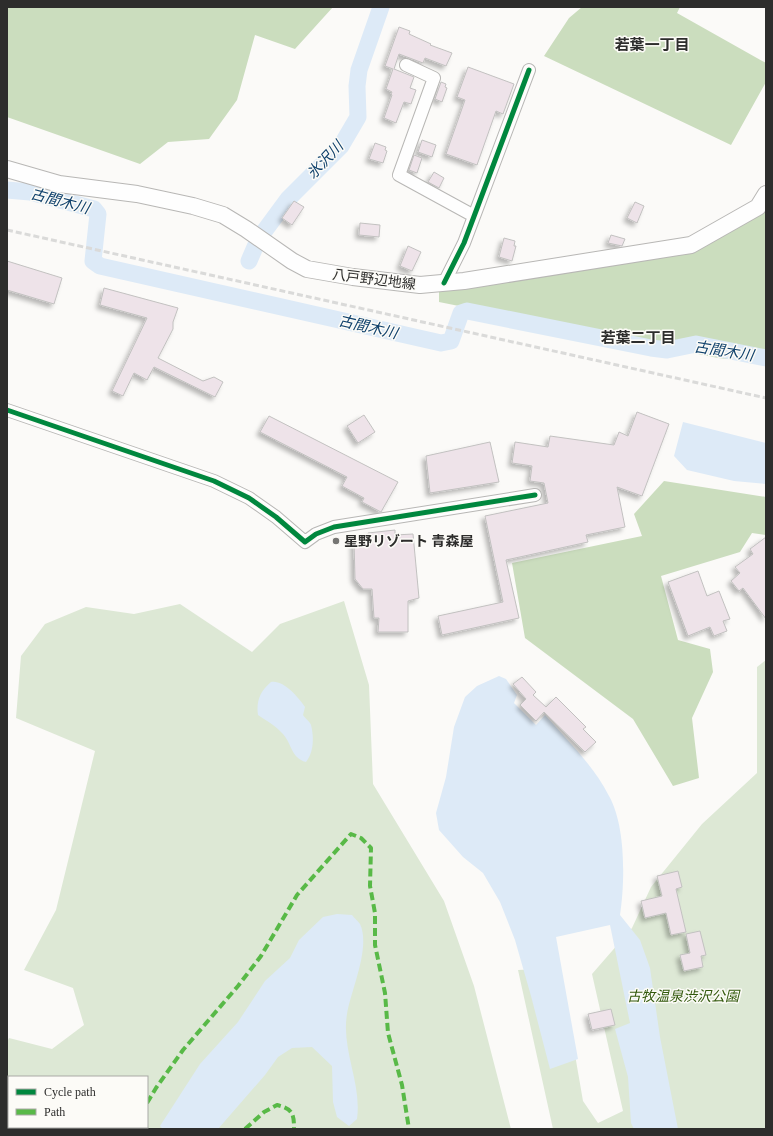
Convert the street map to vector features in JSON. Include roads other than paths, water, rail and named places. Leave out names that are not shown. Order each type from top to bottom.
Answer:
[{"type":"main road","name":"八戸野辺地線","points":[[7,170],[59,184],[137,194],[208,210],[223,215],[292,261],[307,269],[392,283],[420,285],[444,283],[691,245],[758,206],[766,194]]},
{"type":"street","points":[[406,65],[434,78],[399,175],[474,216]]},
{"type":"street","points":[[444,283],[464,242],[529,70]]},
{"type":"street","points":[[7,410],[214,481],[249,498],[276,517],[305,542],[316,534],[334,527],[535,495]]},
{"type":"waterway","name":"氷沢川","points":[[263,233],[288,199],[341,146],[358,117],[357,86],[359,70],[381,7]]},
{"type":"waterway","name":"古間木川","points":[[7,190],[30,192],[94,209],[98,214],[93,261],[100,266],[441,343],[451,341],[461,313],[467,311],[651,348],[667,350],[696,344],[766,358]]},
{"type":"waterway","name":"氷沢川","points":[[249,261],[258,240]]},
{"type":"railway","points":[[7,230],[766,398]]},
{"type":"place","name":"星野リゾート 青森屋","points":[[336,541]]},
{"type":"district","name":"若葉一丁目","points":[[652,45]]},
{"type":"district","name":"若葉二丁目","points":[[638,338]]},
{"type":"park label","name":"古牧温泉渋沢公園","points":[[683,996]]}]
